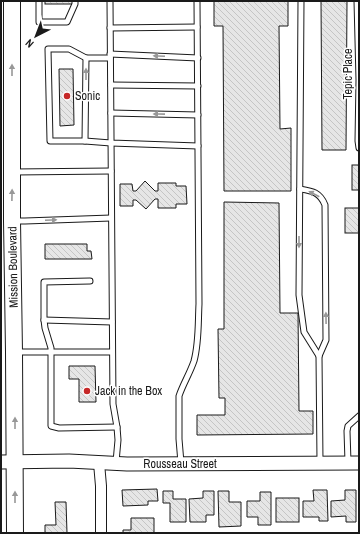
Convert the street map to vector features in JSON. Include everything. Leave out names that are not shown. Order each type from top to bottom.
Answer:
[{"type":"main road","name":"Mission Boulevard","points":[[12,1],[12,221],[14,352],[8,462],[15,533]]},
{"type":"street","name":"Rousseau Street","points":[[8,462],[181,464],[353,463]]},
{"type":"street","points":[[99,463],[101,486],[101,533]]},
{"type":"lane","points":[[39,1],[39,22],[67,22],[75,1]]},
{"type":"lane","points":[[110,1],[112,352],[113,404],[118,440],[116,463]]},
{"type":"lane","points":[[181,464],[180,396],[181,389],[190,372],[194,359],[199,318],[197,1]]},
{"type":"lane","points":[[301,1],[299,294],[304,332],[319,356]]},
{"type":"lane","name":"Tepic Place","points":[[357,1],[359,148]]},
{"type":"lane","points":[[110,28],[197,27]]},
{"type":"lane","points":[[198,58],[110,56],[86,58],[69,49],[48,49],[50,141],[198,146]]},
{"type":"lane","points":[[85,141],[86,58]]},
{"type":"lane","points":[[111,85],[198,86]]},
{"type":"lane","points":[[111,113],[198,115]]},
{"type":"lane","points":[[13,172],[111,171]]},
{"type":"lane","points":[[300,189],[314,192],[322,199],[324,205],[326,340],[319,356],[320,463]]},
{"type":"lane","points":[[12,221],[111,218]]},
{"type":"lane","points":[[90,281],[44,282],[44,320],[51,348],[51,426],[59,428],[117,427]]},
{"type":"lane","points":[[44,320],[112,322]]},
{"type":"lane","points":[[14,352],[112,352]]},
{"type":"lane","points":[[353,463],[347,431],[348,426],[359,416]]},
{"type":"building","points":[[45,1],[74,1],[74,4],[45,4]]},
{"type":"building","points":[[214,1],[288,1],[288,26],[279,26],[280,129],[291,128],[291,191],[224,191],[223,26],[214,26]]},
{"type":"building","points":[[321,1],[347,1],[346,150],[322,150]]},
{"type":"building","points":[[59,69],[73,69],[74,125],[60,126]]},
{"type":"building","points":[[352,165],[359,165],[359,190],[352,190]]},
{"type":"building","points":[[145,181],[155,191],[158,191],[158,183],[176,183],[176,186],[186,186],[187,204],[176,204],[176,208],[158,208],[158,199],[155,199],[146,209],[136,200],[133,200],[133,206],[120,206],[120,184],[132,184],[133,191],[136,191]]},
{"type":"building","points":[[224,202],[279,203],[280,313],[298,313],[299,411],[313,411],[313,434],[197,435],[197,415],[225,415],[225,398],[219,398],[218,329],[224,329]]},
{"type":"building","points":[[345,208],[359,208],[359,233],[345,233]]},
{"type":"building","points":[[45,244],[87,244],[87,251],[91,251],[92,259],[45,259]]},
{"type":"building","name":"Jack in the Box","points":[[69,366],[95,366],[96,402],[79,402],[79,379],[69,379]]},
{"type":"building","points":[[157,489],[158,501],[148,501],[148,505],[123,506],[122,490]]},
{"type":"building","points":[[313,490],[327,490],[328,521],[319,521],[319,517],[303,517],[303,501],[314,501]]},
{"type":"building","points":[[345,490],[356,490],[356,522],[346,522],[346,516],[331,517],[331,501],[345,500]]},
{"type":"building","points":[[163,491],[173,491],[173,499],[186,499],[186,522],[170,522],[170,503],[163,503]]},
{"type":"building","points":[[203,491],[214,491],[214,515],[206,515],[206,522],[190,522],[189,499],[203,498]]},
{"type":"building","points":[[218,491],[229,491],[229,502],[241,502],[241,526],[219,527]]},
{"type":"building","points":[[260,492],[271,492],[271,525],[258,525],[258,517],[247,517],[247,501],[260,501]]},
{"type":"building","points":[[276,498],[299,498],[299,522],[276,522]]},
{"type":"building","points":[[55,502],[66,502],[67,533],[45,533],[45,525],[56,525]]},
{"type":"building","points":[[131,518],[154,518],[154,533],[123,533],[123,530],[131,530]]},
{"type":"place","name":"Sonic","points":[[67,96]]},
{"type":"place","name":"Jack in the Box","points":[[87,391]]}]
